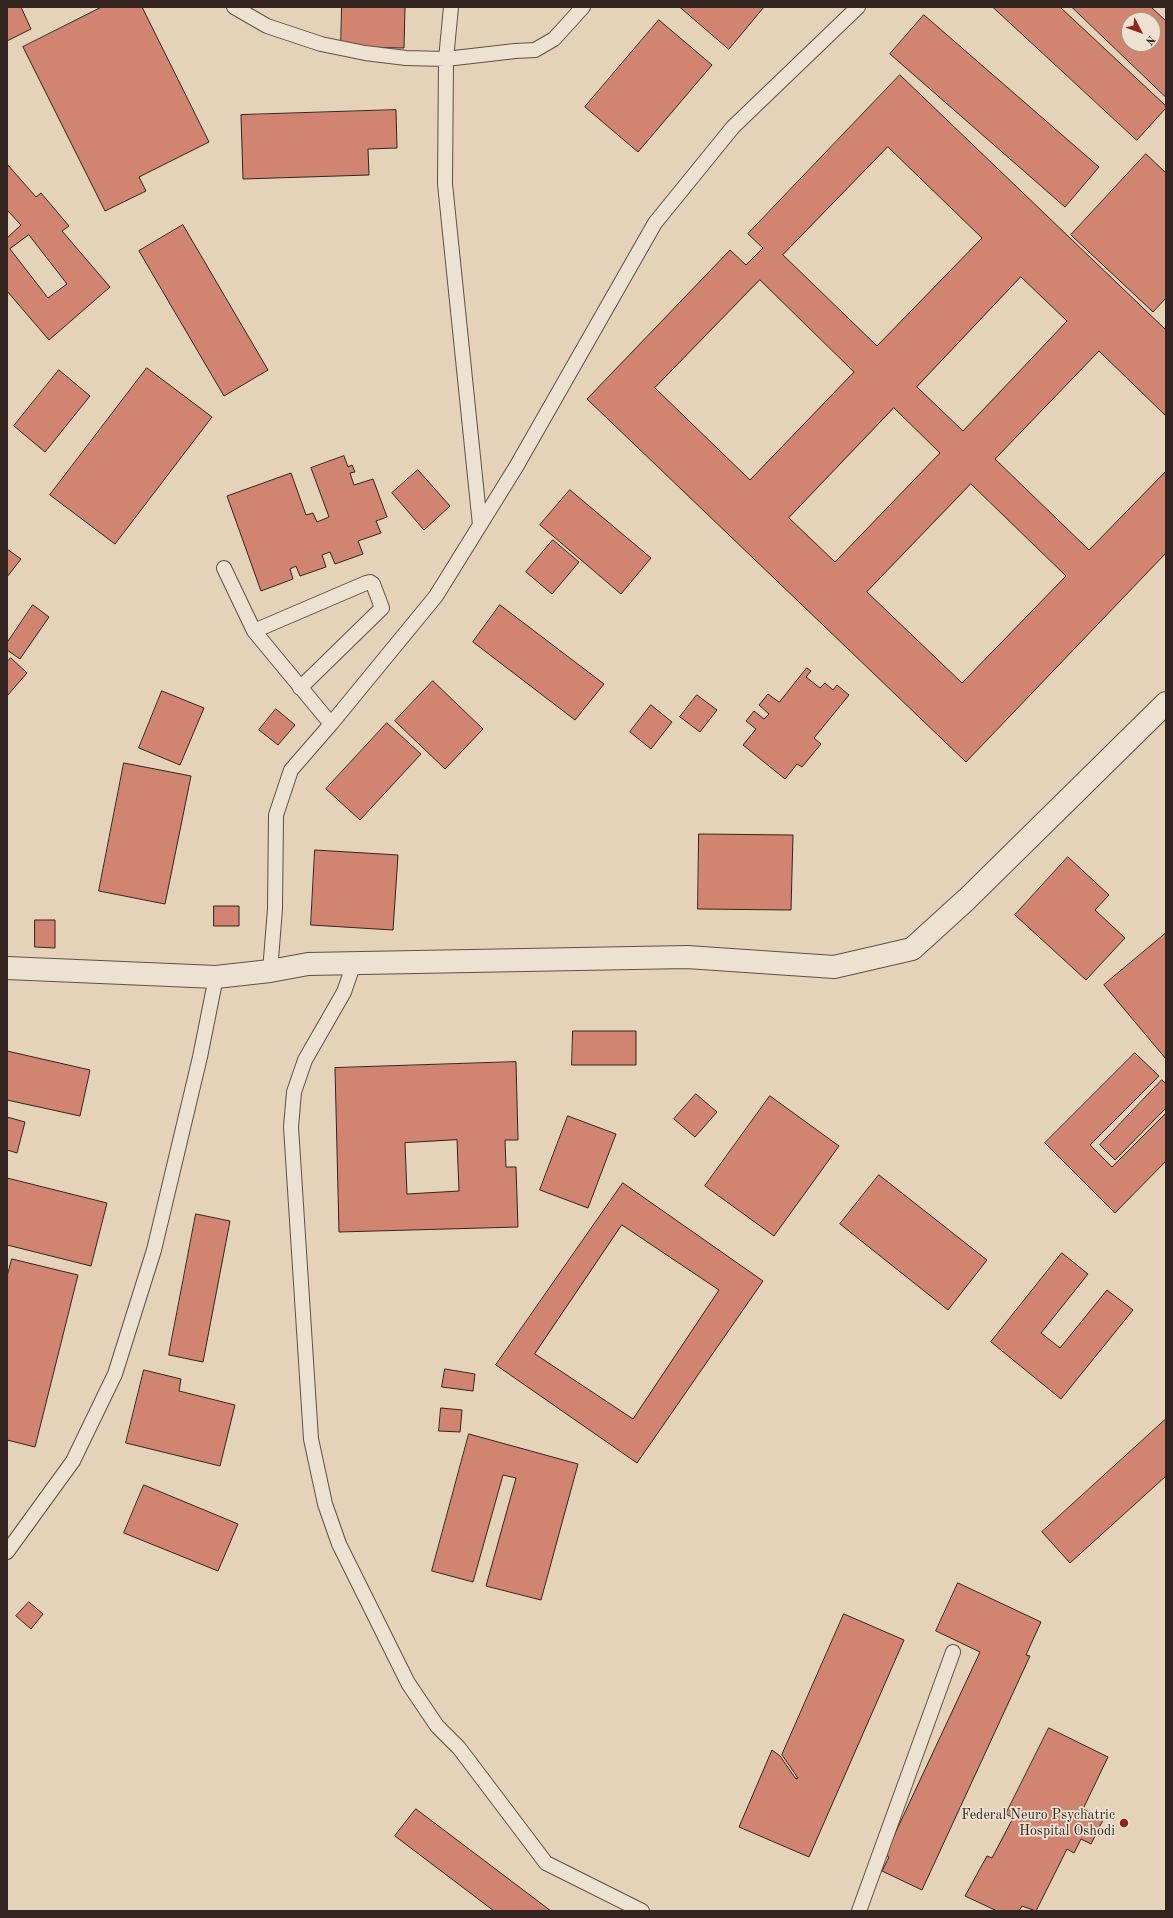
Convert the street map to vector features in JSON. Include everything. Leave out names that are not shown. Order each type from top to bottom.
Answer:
[{"type":"street","points":[[7,968],[216,977],[270,971],[308,964],[687,957],[834,968],[912,949],[972,893],[1166,704]]},
{"type":"lane","points":[[234,7],[267,26],[321,44],[365,53],[406,58],[446,59],[535,50],[554,39],[583,7]]},
{"type":"lane","points":[[451,7],[446,59],[445,184],[480,525]]},
{"type":"lane","points":[[270,971],[275,909],[276,815],[291,770],[331,724],[436,596],[516,467],[656,223],[733,127],[858,7]]},
{"type":"lane","points":[[224,568],[254,631],[331,724]]},
{"type":"lane","points":[[254,631],[366,583],[370,582],[373,584],[382,608],[300,688]]},
{"type":"lane","points":[[354,963],[344,992],[305,1060],[294,1092],[291,1127],[311,1439],[325,1504],[340,1544],[408,1683],[438,1726],[459,1748],[546,1863],[642,1911]]},
{"type":"lane","points":[[9,1543],[73,1461],[115,1374],[154,1250],[200,1057],[216,977]]},
{"type":"lane","points":[[859,1911],[954,1652]]},
{"type":"building","points":[[7,7],[21,7],[31,29],[7,41]]},
{"type":"building","points":[[102,7],[142,7],[209,142],[139,177],[146,191],[105,211],[23,47]]},
{"type":"building","points":[[342,7],[405,7],[404,48],[341,47]]},
{"type":"building","points":[[680,7],[764,7],[729,49]]},
{"type":"building","points":[[993,7],[1060,7],[1166,106],[1166,108],[1137,140]]},
{"type":"building","points":[[1072,7],[1151,7],[1156,12],[1121,12],[1121,52],[1161,52],[1161,16],[1166,21],[1166,97]]},
{"type":"building","points":[[924,15],[1099,167],[1065,207],[890,54]]},
{"type":"building","points":[[659,20],[712,65],[638,152],[585,107]]},
{"type":"building","points":[[900,75],[1166,330],[1166,416],[1099,351],[995,459],[1089,550],[1166,471],[1166,553],[966,762],[587,399],[730,250],[746,265],[763,248],[748,234]],"holes":[[[888,147],[982,238],[877,346],[783,255]],[[1021,277],[1067,321],[963,431],[917,387]],[[760,280],[854,372],[750,480],[655,388]],[[894,408],[940,453],[835,562],[789,518]],[[971,484],[1066,576],[962,683],[867,592]]]},
{"type":"building","points":[[396,110],[397,148],[368,149],[369,175],[243,179],[241,115]]},
{"type":"building","points":[[1146,154],[1166,173],[1166,298],[1153,312],[1071,235]]},
{"type":"building","points":[[7,164],[36,197],[41,193],[69,226],[62,231],[110,287],[49,340],[7,291],[7,238],[21,225],[7,210]],"holes":[[[29,235],[67,284],[48,298],[10,249]]]},
{"type":"building","points":[[183,225],[268,370],[224,396],[139,251]]},
{"type":"building","points":[[147,368],[212,417],[115,544],[50,495]]},
{"type":"building","points":[[59,370],[90,396],[45,452],[14,426]]},
{"type":"building","points":[[344,456],[348,467],[352,465],[355,472],[350,473],[354,485],[373,479],[387,517],[376,521],[381,533],[358,541],[363,554],[335,564],[330,552],[322,555],[326,567],[300,576],[296,566],[290,569],[293,579],[261,591],[227,496],[291,473],[306,515],[313,513],[317,522],[329,517],[311,468]]},
{"type":"building","points":[[418,470],[450,506],[424,530],[392,493]]},
{"type":"building","points":[[570,490],[651,558],[621,594],[540,525]]},
{"type":"building","points":[[553,540],[579,562],[552,594],[526,572]]},
{"type":"building","points":[[7,549],[21,559],[7,577]]},
{"type":"building","points":[[33,605],[49,617],[20,659],[7,650],[7,643]]},
{"type":"building","points":[[500,605],[604,684],[575,720],[473,642]]},
{"type":"building","points":[[11,658],[27,673],[7,696],[7,662]]},
{"type":"building","points":[[807,668],[811,671],[806,677],[820,688],[825,683],[833,690],[837,685],[849,695],[814,738],[821,744],[802,767],[797,764],[785,779],[743,745],[756,729],[746,721],[754,711],[764,719],[769,714],[759,705],[768,694],[779,702]]},
{"type":"building","points":[[433,681],[483,729],[445,769],[395,721]]},
{"type":"building","points":[[162,691],[204,708],[180,765],[139,748]]},
{"type":"building","points":[[697,695],[717,710],[700,732],[680,717]]},
{"type":"building","points":[[651,705],[672,722],[651,749],[630,732]]},
{"type":"building","points":[[276,709],[295,725],[278,745],[259,730]]},
{"type":"building","points":[[387,723],[421,754],[360,820],[326,789]]},
{"type":"building","points":[[124,763],[191,776],[165,904],[99,891]]},
{"type":"building","points":[[699,834],[793,835],[791,910],[698,909]]},
{"type":"building","points":[[315,850],[398,855],[393,930],[311,925]]},
{"type":"building","points":[[1068,857],[1109,895],[1095,910],[1125,938],[1086,980],[1015,915]]},
{"type":"building","points":[[214,906],[239,906],[239,926],[214,926]]},
{"type":"building","points":[[35,920],[55,920],[55,948],[35,947]]},
{"type":"building","points":[[1166,933],[1166,1059],[1104,985]]},
{"type":"building","points":[[573,1031],[636,1031],[636,1065],[572,1065]]},
{"type":"building","points":[[7,1051],[90,1070],[80,1116],[7,1100]]},
{"type":"building","points":[[1135,1053],[1159,1076],[1090,1145],[1112,1167],[1166,1113],[1166,1161],[1115,1213],[1045,1143]]},
{"type":"building","points":[[516,1062],[518,1140],[505,1140],[506,1167],[516,1167],[518,1227],[339,1232],[335,1068]],"holes":[[[457,1140],[459,1191],[407,1194],[405,1143]]]},
{"type":"building","points":[[1162,1080],[1166,1084],[1166,1108],[1115,1160],[1100,1145]]},
{"type":"building","points":[[696,1094],[717,1112],[695,1137],[674,1119]]},
{"type":"building","points":[[770,1096],[839,1146],[774,1236],[705,1186]]},
{"type":"building","points":[[568,1116],[616,1134],[588,1208],[540,1190]]},
{"type":"building","points":[[7,1117],[25,1122],[17,1153],[7,1150]]},
{"type":"building","points":[[879,1175],[987,1260],[948,1310],[840,1224]]},
{"type":"building","points":[[7,1178],[107,1203],[91,1266],[7,1245]]},
{"type":"building","points":[[623,1183],[763,1281],[637,1463],[496,1365]],"holes":[[[622,1225],[719,1290],[633,1419],[535,1354]]]},
{"type":"building","points":[[196,1214],[230,1221],[203,1362],[169,1355]]},
{"type":"building","points":[[1062,1253],[1088,1274],[1041,1333],[1060,1348],[1107,1290],[1133,1310],[1061,1399],[991,1342]]},
{"type":"building","points":[[12,1259],[78,1275],[35,1447],[7,1440],[7,1277]]},
{"type":"building","points":[[445,1369],[475,1374],[473,1391],[442,1387]]},
{"type":"building","points":[[144,1370],[181,1379],[179,1391],[235,1405],[220,1466],[126,1443]]},
{"type":"building","points":[[441,1408],[462,1410],[460,1432],[439,1431]]},
{"type":"building","points":[[1166,1419],[1166,1476],[1070,1563],[1042,1532]]},
{"type":"building","points":[[469,1434],[578,1464],[541,1600],[486,1586],[516,1478],[503,1475],[473,1582],[432,1571]]},
{"type":"building","points":[[144,1485],[238,1524],[218,1571],[124,1533]]},
{"type":"building","points":[[958,1583],[1041,1622],[1026,1655],[1030,1656],[922,1890],[882,1871],[889,1857],[885,1855],[980,1652],[936,1631]]},
{"type":"building","points":[[29,1602],[43,1614],[31,1629],[16,1616]]},
{"type":"building","points":[[844,1614],[904,1640],[809,1857],[739,1827],[772,1750],[780,1756],[796,1779],[798,1778],[782,1755]]},
{"type":"building","points":[[1049,1728],[1108,1757],[1083,1809],[1103,1820],[1091,1844],[1081,1839],[1074,1853],[1067,1849],[1036,1911],[1022,1906],[1019,1911],[997,1911],[965,1896],[987,1856],[992,1858],[1013,1818],[1006,1814]]},
{"type":"building","points":[[416,1809],[551,1911],[494,1911],[395,1836]]},
{"type":"place","name":"Federal Neuro Psychatric Hospital Oshodi","points":[[1124,1823]]}]
